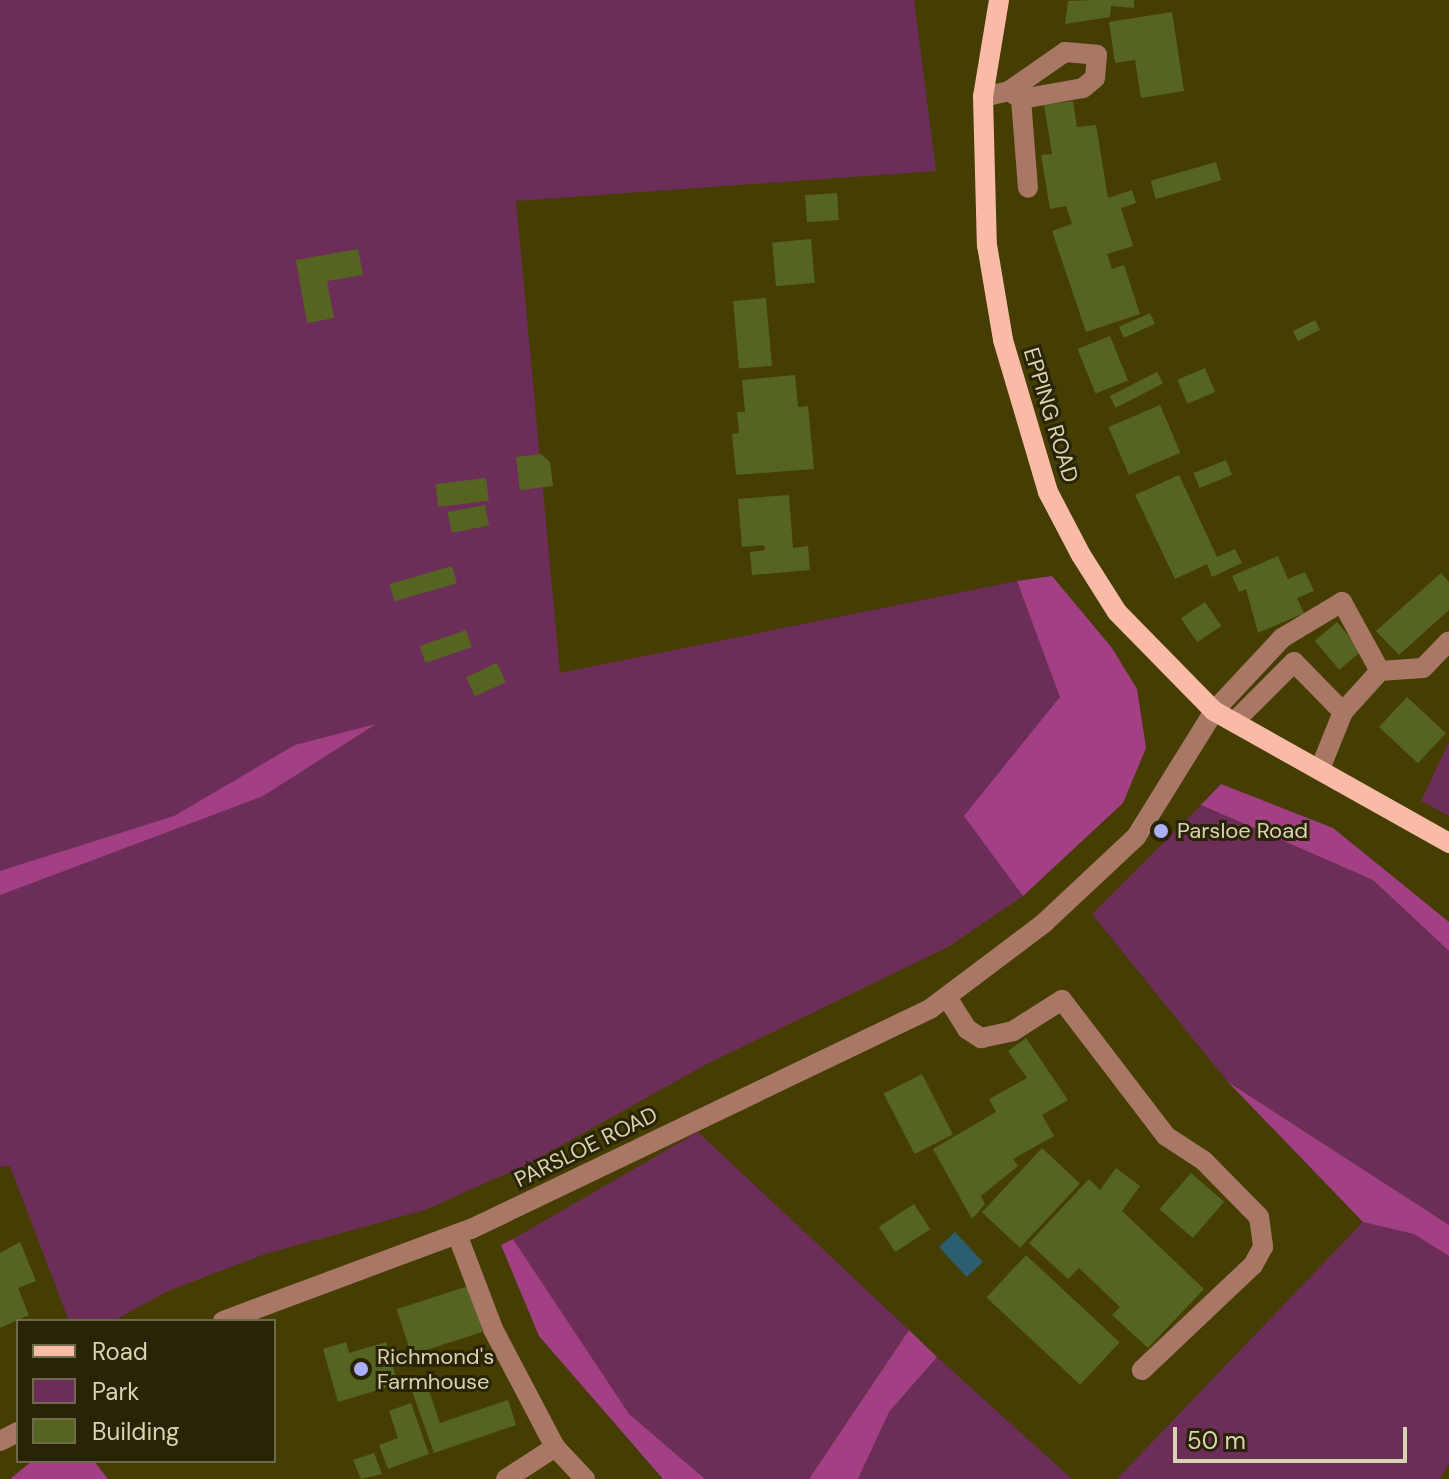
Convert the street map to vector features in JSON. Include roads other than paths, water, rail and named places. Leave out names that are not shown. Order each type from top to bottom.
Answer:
[{"type":"main road","name":"EPPING ROAD","points":[[999,0],[983,97],[987,245],[1003,340],[1048,492],[1117,612],[1214,711],[1449,843]]},
{"type":"street","points":[[983,97],[1015,95],[1028,188]]},
{"type":"street","name":"PARSLOE ROAD","points":[[228,1319],[457,1234],[947,997],[1044,923],[1136,837],[1214,711],[1282,638],[1342,602],[1380,671]]},
{"type":"street","points":[[1320,769],[1343,712],[1380,671],[1423,668],[1449,641]]},
{"type":"street","points":[[1234,722],[1294,662],[1343,712]]},
{"type":"street","points":[[947,997],[967,1029],[981,1038],[1013,1031],[1062,1000],[1166,1136],[1204,1161],[1259,1217],[1263,1247],[1253,1265],[1142,1370]]},
{"type":"street","points":[[457,1234],[493,1329],[555,1447],[585,1479]]},
{"type":"street","points":[[506,1479],[555,1447]]},
{"type":"water","points":[[955,1232],[983,1262],[967,1277],[939,1247]]},
{"type":"place","name":"Parsloe Road","points":[[1161,831]]},
{"type":"place","name":"Richmond's Farmhouse","points":[[361,1369]]}]
